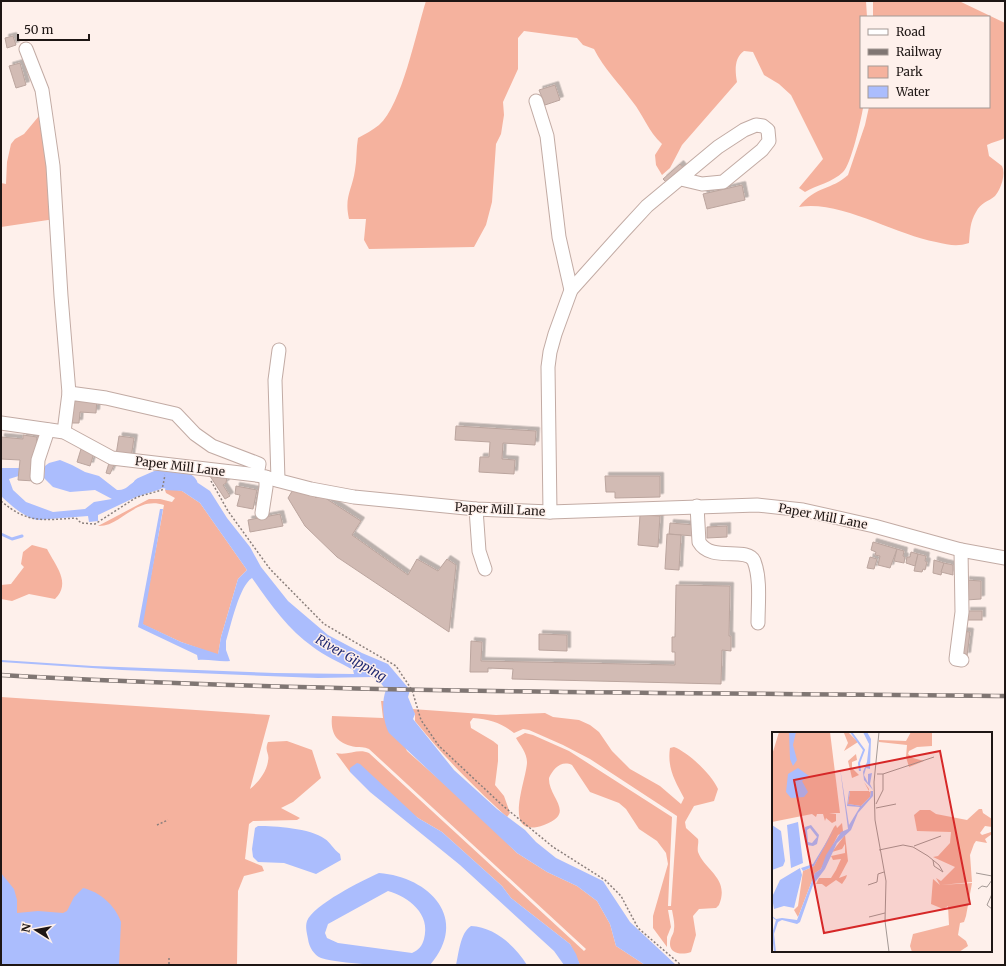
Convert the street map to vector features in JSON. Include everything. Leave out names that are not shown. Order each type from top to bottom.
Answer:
[{"type":"street","points":[[26,49],[42,90],[53,166],[60,296],[69,393],[64,432]]},
{"type":"street","points":[[536,101],[547,136],[559,237],[571,290]]},
{"type":"street","points":[[550,512],[548,367],[550,352],[571,290],[647,206],[718,147],[744,130],[756,125],[763,126],[768,130],[768,141],[762,150],[723,182],[702,184],[681,179]]},
{"type":"street","points":[[262,513],[266,488],[279,350]]},
{"type":"street","points":[[69,393],[106,398],[176,414],[195,434],[212,446],[259,464],[267,478]]},
{"type":"street","name":"Paper Mill Lane","points":[[1,423],[64,432],[112,458],[267,478],[311,489],[354,497],[476,509],[550,512],[757,505],[803,510],[874,526],[961,550],[1005,558]]},
{"type":"street","points":[[37,477],[38,460],[48,430]]},
{"type":"street","points":[[697,506],[699,542],[702,547],[708,551],[719,554],[743,555],[750,557],[754,562],[757,580],[758,623]]},
{"type":"street","points":[[476,509],[480,551],[485,569]]},
{"type":"street","points":[[961,550],[962,612],[956,659],[962,660]]},
{"type":"path","points":[[204,469],[228,511],[270,569],[324,624],[396,666],[412,690],[421,720],[439,746],[502,805],[553,847],[605,880],[621,896],[638,928],[681,965]]},
{"type":"path","points":[[1,502],[14,513],[29,519],[76,518],[81,523],[95,524],[137,497],[162,490],[166,470]]},
{"type":"path","points":[[157,825],[168,820]]},
{"type":"path","points":[[169,958],[169,965]]},
{"type":"green space","points":[[426,1],[866,1],[867,16],[860,16],[860,108],[863,108],[849,161],[843,172],[835,178],[805,192],[799,188],[823,159],[791,95],[779,84],[764,75],[753,52],[744,51],[738,57],[736,69],[737,82],[682,145],[670,168],[662,175],[656,165],[655,155],[662,144],[653,134],[636,107],[602,63],[594,49],[583,45],[577,38],[524,31],[518,38],[518,69],[503,102],[504,115],[501,134],[496,144],[492,202],[486,225],[474,247],[369,249],[364,240],[366,219],[349,219],[347,205],[356,166],[358,138],[379,125],[387,115],[395,102],[407,67]]},
{"type":"green space","points":[[873,1],[959,1],[1005,23],[1005,138],[987,145],[989,156],[1002,166],[1003,177],[1001,186],[995,196],[980,206],[974,216],[969,243],[957,245],[945,244],[903,233],[850,213],[815,206],[799,207],[811,195],[842,180],[848,175],[865,125],[869,108],[990,108],[990,16],[873,16]]},
{"type":"green space","points":[[39,116],[61,221],[48,220],[1,227],[1,183],[6,184],[7,162],[11,144],[15,139],[24,134]]},
{"type":"green space","points":[[172,489],[182,491],[200,503],[247,570],[238,579],[221,637],[218,655],[181,642],[142,624],[164,505],[154,503],[145,505],[136,508],[114,522],[98,526],[149,499],[160,499],[172,502],[175,498],[166,493],[165,490]]},
{"type":"green space","points":[[32,545],[47,549],[58,568],[62,580],[60,593],[55,599],[29,594],[12,601],[1,599],[1,585],[11,584],[24,567],[21,564],[23,552]]},
{"type":"green space","points":[[1,697],[270,715],[250,789],[256,784],[266,769],[268,742],[287,741],[312,750],[321,778],[293,802],[281,808],[300,818],[297,820],[253,821],[249,824],[245,859],[262,866],[264,871],[244,876],[238,891],[237,965],[1,965]]},
{"type":"green space","points":[[381,701],[391,701],[401,738],[407,751],[476,812],[517,853],[547,872],[577,886],[597,901],[610,924],[616,946],[645,965],[580,965],[570,944],[511,898],[502,886],[442,832],[418,818],[350,768],[350,772],[336,753],[345,754],[361,751],[369,753],[584,951],[586,949],[369,749],[344,744],[336,738],[332,728],[332,716],[383,718]]},
{"type":"green space","points":[[412,709],[496,715],[545,713],[553,717],[579,720],[590,725],[599,732],[612,751],[630,769],[660,786],[681,804],[684,798],[671,768],[669,755],[670,748],[674,747],[680,750],[692,759],[711,777],[718,789],[714,801],[694,806],[685,822],[686,828],[698,839],[698,852],[701,859],[719,881],[722,896],[719,905],[716,908],[699,909],[693,916],[696,935],[691,952],[683,954],[675,952],[670,947],[671,938],[674,932],[672,910],[668,910],[671,927],[667,937],[667,947],[653,928],[653,916],[668,864],[666,853],[657,841],[639,829],[626,809],[619,803],[590,792],[572,765],[564,764],[558,766],[549,778],[552,792],[560,810],[559,815],[554,820],[544,825],[531,828],[523,824],[519,817],[519,806],[527,759],[525,752],[516,738],[525,733],[569,751],[672,817],[668,906],[671,906],[677,816],[590,759],[563,745],[529,730],[523,729],[514,733],[495,722],[473,718],[470,722],[471,728],[498,745],[495,785],[504,796],[510,813],[507,817],[470,782],[437,747],[415,721],[415,714]]},
{"type":"water","points":[[60,460],[85,472],[99,476],[117,490],[125,488],[140,479],[163,474],[161,489],[136,497],[98,515],[98,521],[89,522],[88,516],[37,520],[13,507],[1,496],[1,468],[22,468],[25,474],[9,479],[13,490],[26,502],[53,512],[85,509],[94,502],[112,499],[95,490],[70,492],[53,487],[44,478],[45,466],[49,463]]},
{"type":"water","points":[[169,474],[186,475],[210,491],[227,518],[250,547],[261,567],[288,601],[328,635],[362,653],[388,664],[410,690],[408,697],[415,714],[413,719],[454,770],[497,809],[525,830],[536,842],[556,858],[603,881],[630,922],[676,965],[645,965],[616,946],[610,924],[597,901],[577,886],[547,872],[517,853],[389,733],[383,712],[384,695],[386,690],[380,682],[372,677],[318,678],[122,670],[1,662],[1,660],[93,666],[275,673],[354,674],[353,670],[317,650],[295,632],[265,597],[252,578],[247,582],[239,597],[226,641],[226,650],[230,661],[198,660],[197,655],[138,627],[160,509],[163,509],[143,624],[181,642],[218,654],[221,637],[238,579],[247,570],[200,503],[182,491],[165,490]]},
{"type":"water","points":[[357,763],[360,764],[418,818],[442,832],[502,886],[511,898],[570,944],[580,965],[564,965],[554,951],[460,865],[370,792],[350,772],[350,768]]},
{"type":"water","points":[[258,826],[292,828],[319,835],[327,840],[340,854],[341,860],[316,874],[284,863],[258,862],[253,857],[252,849],[255,828]]},
{"type":"water","points":[[1,873],[14,889],[17,900],[17,913],[38,911],[63,913],[67,911],[74,897],[83,888],[101,896],[115,910],[121,922],[119,965],[1,965]]},
{"type":"water","points":[[379,873],[397,876],[414,883],[428,892],[439,903],[445,917],[446,932],[441,948],[430,965],[375,964],[333,961],[321,958],[312,950],[306,928],[307,921],[311,915],[339,894]],"holes":[[[388,891],[410,902],[421,914],[424,922],[424,939],[417,951],[412,953],[338,943],[327,938],[325,933],[328,924]]]},
{"type":"water","points":[[471,926],[488,930],[504,939],[517,951],[527,965],[456,965],[462,938],[467,929]]},
{"type":"building","points":[[13,36],[16,45],[7,48],[5,38]]},
{"type":"building","points":[[20,63],[26,85],[16,88],[9,66]]},
{"type":"building","points":[[555,85],[560,100],[545,105],[539,90]]},
{"type":"building","points":[[680,164],[685,170],[669,185],[663,179]]},
{"type":"building","points":[[742,185],[745,200],[707,209],[703,194]]},
{"type":"building","points":[[73,396],[97,398],[96,413],[80,412],[79,423],[72,423]]},
{"type":"building","points":[[456,426],[536,431],[535,445],[503,443],[502,459],[515,460],[514,474],[479,472],[480,457],[489,457],[490,442],[455,440]]},
{"type":"building","points":[[23,435],[37,437],[34,481],[18,480],[20,460],[1,459],[1,437],[23,439]]},
{"type":"building","points":[[119,436],[134,438],[131,458],[116,455]]},
{"type":"building","points":[[81,449],[94,453],[90,466],[77,462]]},
{"type":"building","points":[[109,463],[114,465],[110,474],[106,473]]},
{"type":"building","points":[[208,473],[227,477],[226,483],[223,485],[230,496],[225,499]]},
{"type":"building","points":[[605,476],[660,476],[660,497],[615,498],[615,492],[606,492]]},
{"type":"building","points":[[236,486],[257,490],[253,509],[237,506],[240,495],[235,494]]},
{"type":"building","points":[[294,488],[309,491],[316,498],[319,494],[361,521],[352,535],[408,575],[417,559],[438,571],[447,559],[456,565],[449,632],[337,557],[305,526],[288,498]]},
{"type":"building","points":[[280,514],[283,526],[250,532],[248,520]]},
{"type":"building","points":[[640,515],[660,516],[658,547],[638,545]]},
{"type":"building","points":[[670,523],[695,525],[694,536],[669,534]]},
{"type":"building","points":[[727,526],[727,537],[707,538],[707,527]]},
{"type":"building","points":[[667,534],[681,535],[679,570],[665,569]]},
{"type":"building","points":[[873,542],[897,549],[890,568],[878,565],[880,556],[875,555],[876,552],[871,550]]},
{"type":"building","points":[[897,549],[904,551],[904,563],[894,561]]},
{"type":"building","points":[[911,552],[918,554],[915,566],[906,563],[907,557],[910,557]]},
{"type":"building","points":[[918,554],[926,556],[925,561],[927,562],[925,570],[923,569],[922,572],[914,571]]},
{"type":"building","points":[[870,557],[877,559],[874,569],[867,568]]},
{"type":"building","points":[[934,560],[944,563],[941,575],[933,573]]},
{"type":"building","points":[[944,563],[953,565],[953,575],[941,572]]},
{"type":"building","points":[[966,580],[981,581],[981,599],[966,600]]},
{"type":"building","points":[[676,585],[730,586],[729,636],[731,636],[731,651],[722,650],[721,684],[512,679],[513,669],[488,668],[488,672],[470,672],[471,641],[482,642],[481,661],[675,665],[675,652],[672,652],[672,637],[675,637]]},
{"type":"building","points":[[967,611],[982,611],[982,620],[967,620]]},
{"type":"building","points":[[962,631],[970,632],[967,656],[960,655]]},
{"type":"building","points":[[539,634],[567,635],[567,651],[539,650]]},
{"type":"waterway","name":"River Gipping","points":[[141,486],[157,479],[187,482],[189,484]]},
{"type":"waterway","points":[[1,534],[12,539],[22,536]]},
{"type":"railway","points":[[1,675],[252,686],[377,689],[628,693],[1005,696]]}]
